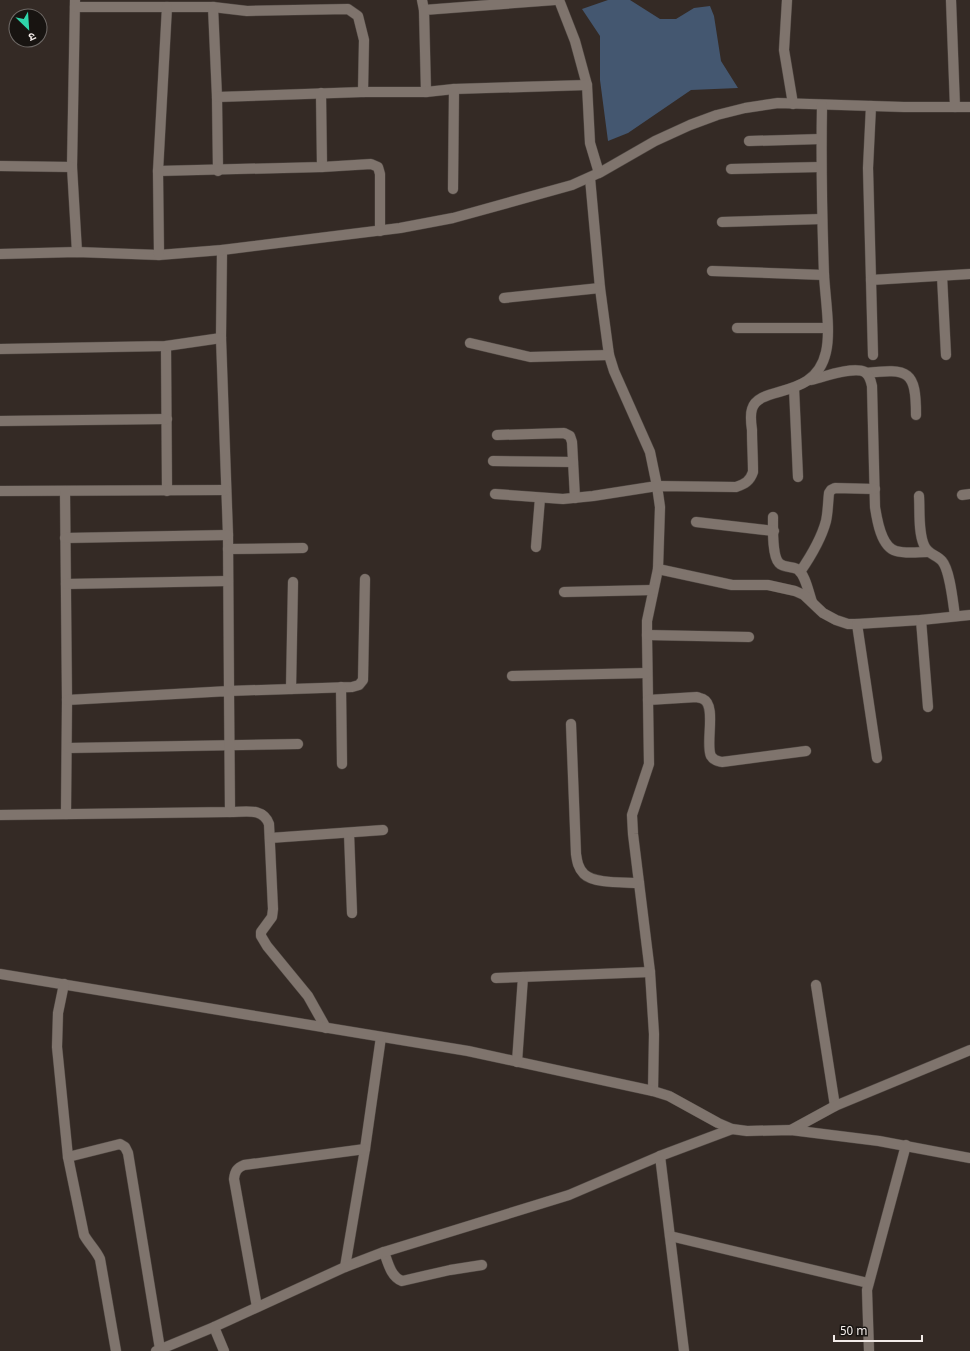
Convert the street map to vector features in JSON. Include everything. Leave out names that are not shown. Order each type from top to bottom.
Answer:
[{"type":"street","points":[[426,92],[423,5],[555,0]]},
{"type":"street","points":[[559,0],[575,41],[588,85],[590,143],[594,176],[600,288],[609,356],[614,371],[650,452],[660,507],[658,569],[647,621],[649,764],[632,815],[650,972],[654,1034],[653,1092]]},
{"type":"street","points":[[787,0],[784,50],[793,104]]},
{"type":"street","points":[[951,0],[955,107]]},
{"type":"street","points":[[77,252],[72,167],[75,3],[167,7],[213,7],[247,11],[348,9],[358,16],[364,40],[363,92]]},
{"type":"street","points":[[159,255],[158,171],[167,7]]},
{"type":"street","points":[[213,7],[217,97],[218,170]]},
{"type":"street","points":[[217,97],[321,93],[426,92],[454,89],[588,85]]},
{"type":"street","points":[[452,189],[454,89]]},
{"type":"street","points":[[321,93],[322,167]]},
{"type":"street","points":[[0,254],[77,252],[159,255],[222,250],[400,228],[453,218],[572,185],[594,176],[655,141],[690,125],[717,115],[758,106],[778,103],[871,106],[970,106]]},
{"type":"street","points":[[495,494],[563,499],[657,486],[736,487],[750,479],[753,472],[752,408],[755,402],[762,397],[794,388],[809,380],[816,374],[824,360],[828,341],[822,219],[822,105]]},
{"type":"street","points":[[871,106],[868,168],[873,354]]},
{"type":"street","points":[[749,141],[821,139]]},
{"type":"street","points":[[158,171],[322,167],[371,164],[378,167],[380,174],[380,231]]},
{"type":"street","points":[[0,166],[72,167]]},
{"type":"street","points":[[731,168],[821,167]]},
{"type":"street","points":[[722,222],[822,219]]},
{"type":"street","points":[[222,250],[221,338],[228,535],[230,812]]},
{"type":"street","points":[[712,271],[824,275]]},
{"type":"street","points":[[871,280],[970,274]]},
{"type":"street","points":[[942,276],[946,355]]},
{"type":"street","points":[[504,298],[600,288]]},
{"type":"street","points":[[737,328],[827,328]]},
{"type":"street","points":[[0,349],[166,346],[221,338]]},
{"type":"street","points":[[470,343],[530,357],[609,356]]},
{"type":"street","points":[[166,346],[167,491]]},
{"type":"street","points":[[809,380],[852,371],[866,373],[885,371],[898,372],[906,375],[912,380],[916,394],[916,415]]},
{"type":"street","points":[[866,373],[872,386],[875,489],[878,522],[881,534],[890,548],[895,551],[928,552]]},
{"type":"street","points":[[794,388],[798,477]]},
{"type":"street","points":[[0,421],[167,419]]},
{"type":"street","points":[[497,435],[564,433],[570,436],[572,442],[575,498]]},
{"type":"street","points":[[493,461],[573,462]]},
{"type":"street","points":[[800,572],[812,554],[826,521],[828,497],[831,490],[835,488],[875,489]]},
{"type":"street","points":[[0,490],[226,490]]},
{"type":"street","points":[[65,490],[68,748],[66,814]]},
{"type":"street","points":[[919,496],[922,539],[924,546],[928,552],[943,562],[947,569],[955,616]]},
{"type":"street","points":[[536,547],[540,498]]},
{"type":"street","points":[[773,517],[776,558],[782,565],[797,569],[800,572],[812,602]]},
{"type":"street","points":[[696,522],[774,531]]},
{"type":"street","points":[[65,538],[228,535]]},
{"type":"street","points":[[228,549],[303,548]]},
{"type":"street","points":[[658,569],[732,586],[768,585],[795,591],[804,595],[823,613],[848,624],[921,620],[970,615]]},
{"type":"street","points":[[67,700],[359,685],[363,680],[365,580]]},
{"type":"street","points":[[66,584],[228,581]]},
{"type":"street","points":[[291,688],[293,582]]},
{"type":"street","points":[[564,592],[653,590]]},
{"type":"street","points":[[921,620],[928,707]]},
{"type":"street","points":[[857,624],[877,758]]},
{"type":"street","points":[[647,635],[749,636]]},
{"type":"street","points":[[512,676],[647,673]]},
{"type":"street","points":[[341,687],[342,764]]},
{"type":"street","points":[[648,700],[704,699],[707,703],[709,711],[711,756],[715,760],[722,762],[806,751]]},
{"type":"street","points":[[571,724],[576,854],[579,867],[584,874],[596,880],[639,883]]},
{"type":"street","points":[[68,748],[298,744]]},
{"type":"street","points":[[0,815],[230,812],[255,812],[263,814],[269,824],[272,916],[261,932],[261,936],[267,946],[308,996],[326,1028]]},
{"type":"street","points":[[270,838],[383,830]]},
{"type":"street","points":[[349,833],[352,913]]},
{"type":"street","points":[[496,978],[650,972]]},
{"type":"street","points":[[0,974],[468,1051],[669,1096],[718,1123],[747,1131],[792,1130],[906,1145],[970,1158]]},
{"type":"street","points":[[516,1062],[523,977]]},
{"type":"street","points":[[64,984],[58,1013],[57,1047],[68,1157],[84,1235],[100,1259],[116,1351]]},
{"type":"street","points":[[816,985],[835,1106]]},
{"type":"street","points":[[345,1267],[365,1149],[380,1037]]},
{"type":"street","points":[[792,1130],[835,1106],[970,1050]]},
{"type":"street","points":[[68,1157],[120,1144],[125,1147],[128,1153],[158,1350],[345,1267],[384,1252],[569,1195],[660,1156],[732,1128]]},
{"type":"street","points":[[869,1351],[866,1302],[868,1283],[906,1145]]},
{"type":"street","points":[[257,1307],[234,1179],[235,1172],[238,1168],[244,1165],[365,1149]]},
{"type":"street","points":[[660,1156],[684,1351]]},
{"type":"street","points":[[670,1236],[868,1283]]},
{"type":"street","points":[[384,1252],[393,1274],[397,1279],[402,1281],[450,1270],[482,1265]]},
{"type":"street","points":[[214,1326],[224,1351]]},
{"type":"water","points":[[608,0],[630,0],[660,19],[676,19],[694,8],[710,6],[714,16],[721,61],[738,88],[691,90],[628,133],[608,141],[600,80],[600,36],[582,9]]}]
